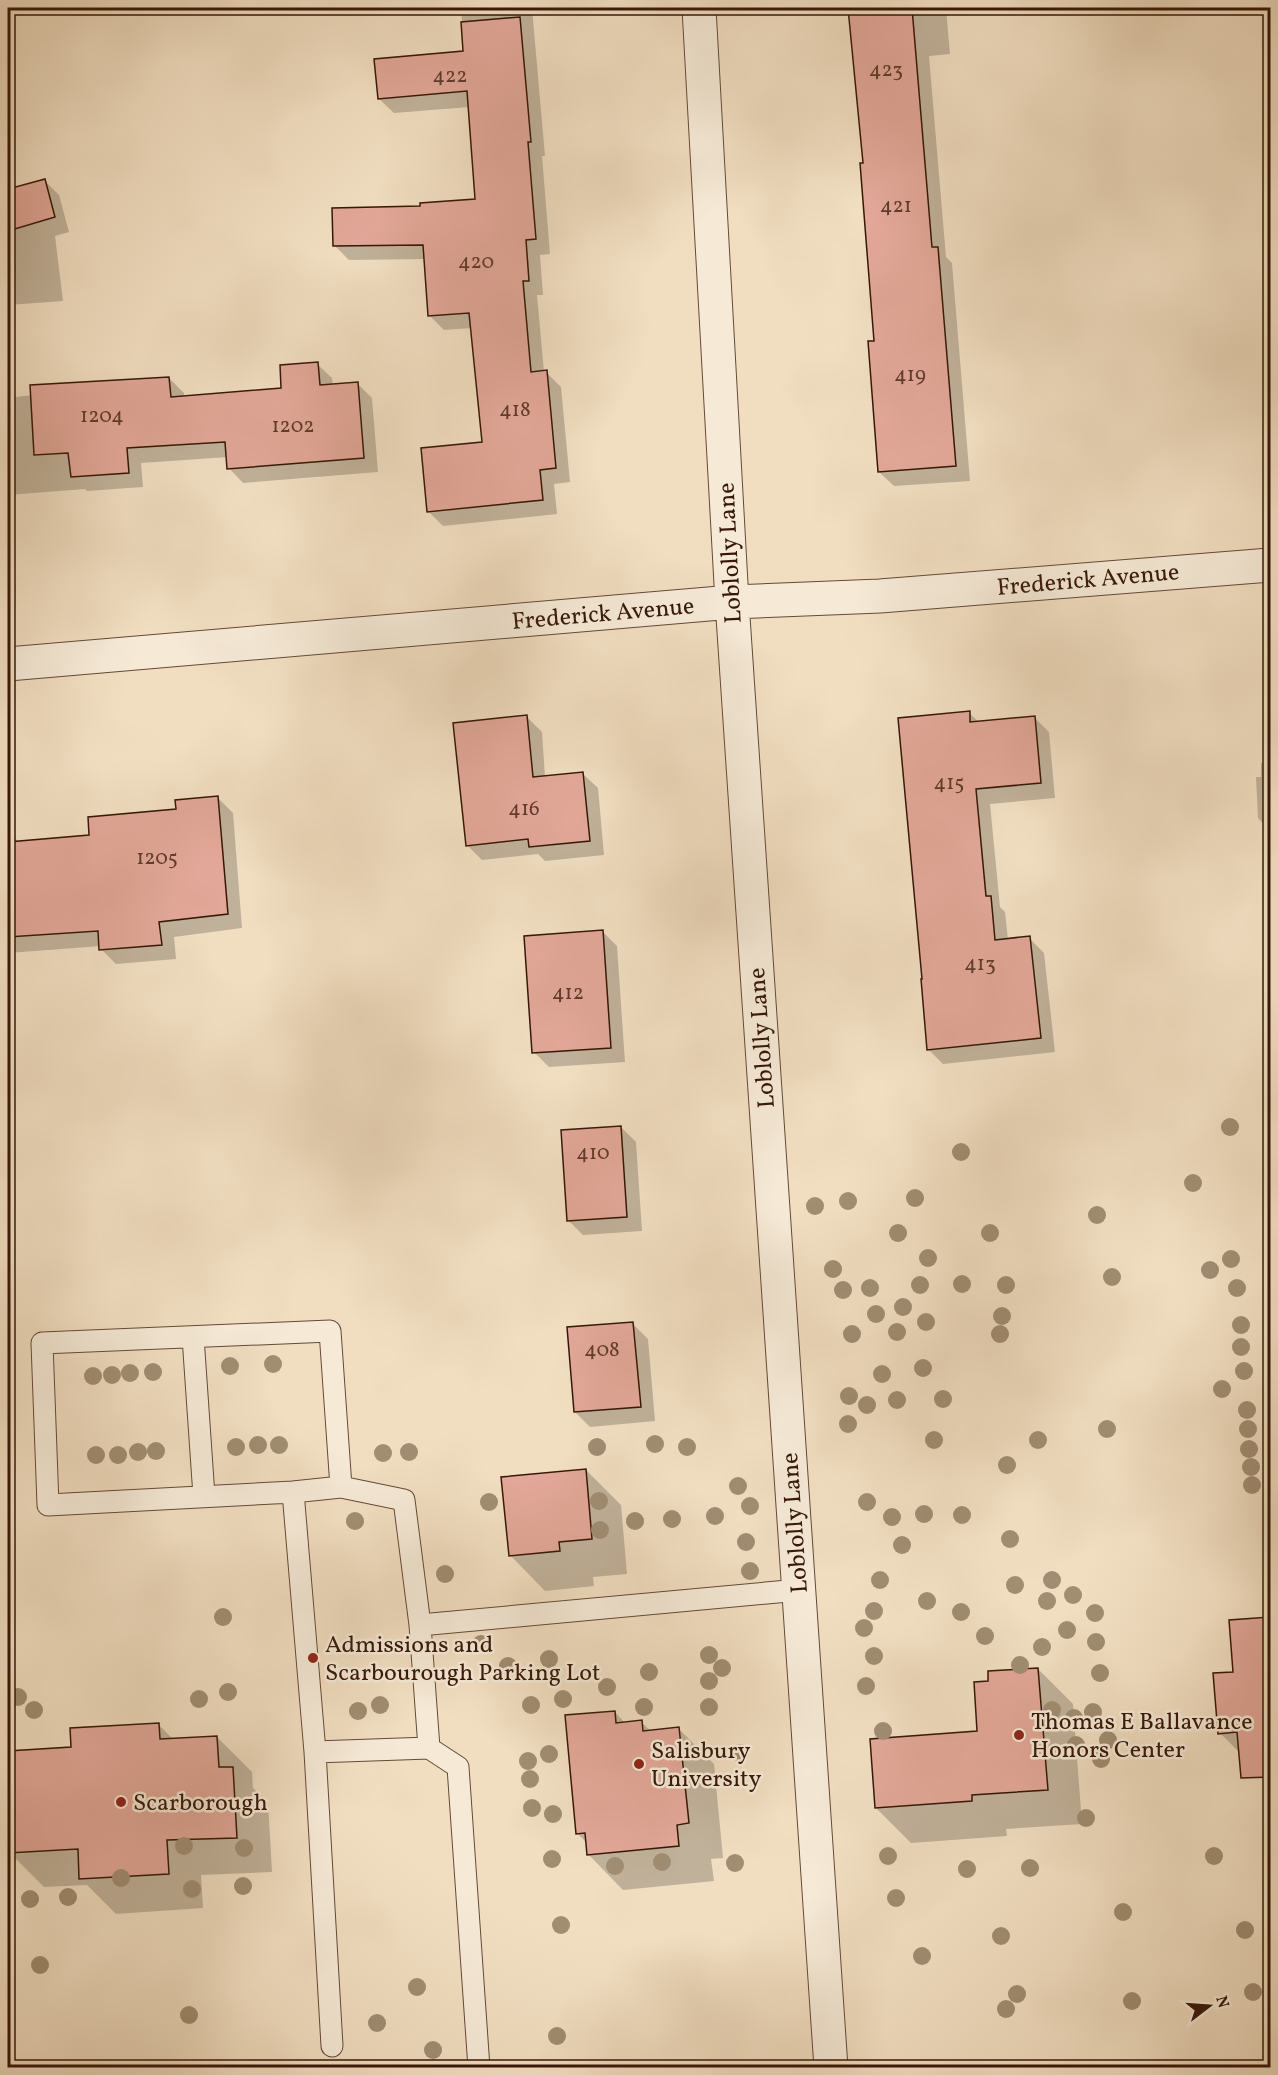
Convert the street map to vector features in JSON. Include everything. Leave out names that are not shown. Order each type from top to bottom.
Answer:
[{"type":"street","name":"Loblolly Lane","points":[[699,8],[732,602],[831,2067]]},
{"type":"street","name":"Frederick Avenue","points":[[8,664],[732,602],[880,596],[1270,565]]},
{"type":"lane","points":[[341,1487],[330,1331],[42,1343],[48,1504],[293,1492],[341,1487],[404,1500],[420,1625],[429,1748]]},
{"type":"lane","points":[[193,1336],[204,1496]]},
{"type":"lane","points":[[293,1492],[315,1752],[332,2046]]},
{"type":"lane","points":[[420,1625],[799,1590]]},
{"type":"lane","points":[[315,1752],[429,1748],[458,1767],[478,2067]]},
{"type":"building","points":[[848,8],[912,8],[932,247],[938,247],[956,466],[878,472],[868,341],[874,341],[860,163],[863,163]]},
{"type":"building","points":[[520,17],[531,142],[528,142],[536,239],[526,240],[529,281],[523,281],[531,372],[547,370],[556,468],[540,470],[543,500],[427,512],[421,448],[482,442],[469,313],[428,316],[423,245],[333,246],[332,208],[420,206],[420,203],[475,199],[467,91],[378,99],[374,59],[463,51],[461,22]]},
{"type":"building","points":[[45,179],[55,217],[8,231],[8,189]]},
{"type":"building","points":[[318,362],[320,385],[358,382],[364,458],[227,469],[225,442],[127,448],[129,473],[71,477],[68,453],[34,455],[30,385],[169,377],[171,397],[281,388],[280,365]]},
{"type":"building","points":[[970,711],[970,722],[1035,716],[1041,783],[976,789],[986,896],[991,896],[995,940],[1030,936],[1041,1038],[927,1050],[898,718]]},
{"type":"building","points":[[527,715],[533,777],[583,772],[590,841],[529,847],[528,839],[466,846],[453,723]]},
{"type":"building","points":[[218,796],[228,914],[159,922],[162,945],[99,950],[98,931],[8,937],[8,842],[89,835],[88,817],[176,809],[175,800]]},
{"type":"building","points":[[603,930],[611,1048],[532,1053],[524,936]]},
{"type":"building","points":[[621,1126],[627,1217],[567,1221],[561,1130]]},
{"type":"building","points":[[633,1322],[641,1407],[574,1412],[567,1327]]},
{"type":"building","points":[[586,1469],[592,1539],[559,1542],[560,1551],[509,1556],[501,1477]]},
{"type":"building","points":[[1270,1617],[1270,1777],[1241,1778],[1237,1732],[1218,1734],[1213,1673],[1233,1672],[1229,1620]]},
{"type":"building","name":"Thomas E Ballavance Honors Center","points":[[1038,1668],[1048,1790],[972,1795],[972,1801],[875,1808],[870,1739],[977,1731],[974,1682],[988,1681],[988,1671]]},
{"type":"building","points":[[615,1711],[616,1723],[642,1720],[643,1731],[679,1727],[689,1823],[677,1825],[679,1846],[587,1855],[585,1833],[576,1834],[565,1715]]},
{"type":"building","name":"Scarborough","points":[[159,1723],[160,1739],[217,1736],[219,1767],[233,1767],[237,1838],[167,1840],[169,1874],[79,1879],[78,1849],[8,1853],[8,1751],[71,1747],[70,1728]]},
{"type":"place","name":"Admissions and Scarbourough Parking Lot","points":[[313,1658]]},
{"type":"place","name":"Thomas E Ballavance Honors Center","points":[[1019,1735]]},
{"type":"place","name":"Salisbury University","points":[[639,1764]]},
{"type":"place","name":"Scarborough","points":[[121,1802]]}]
